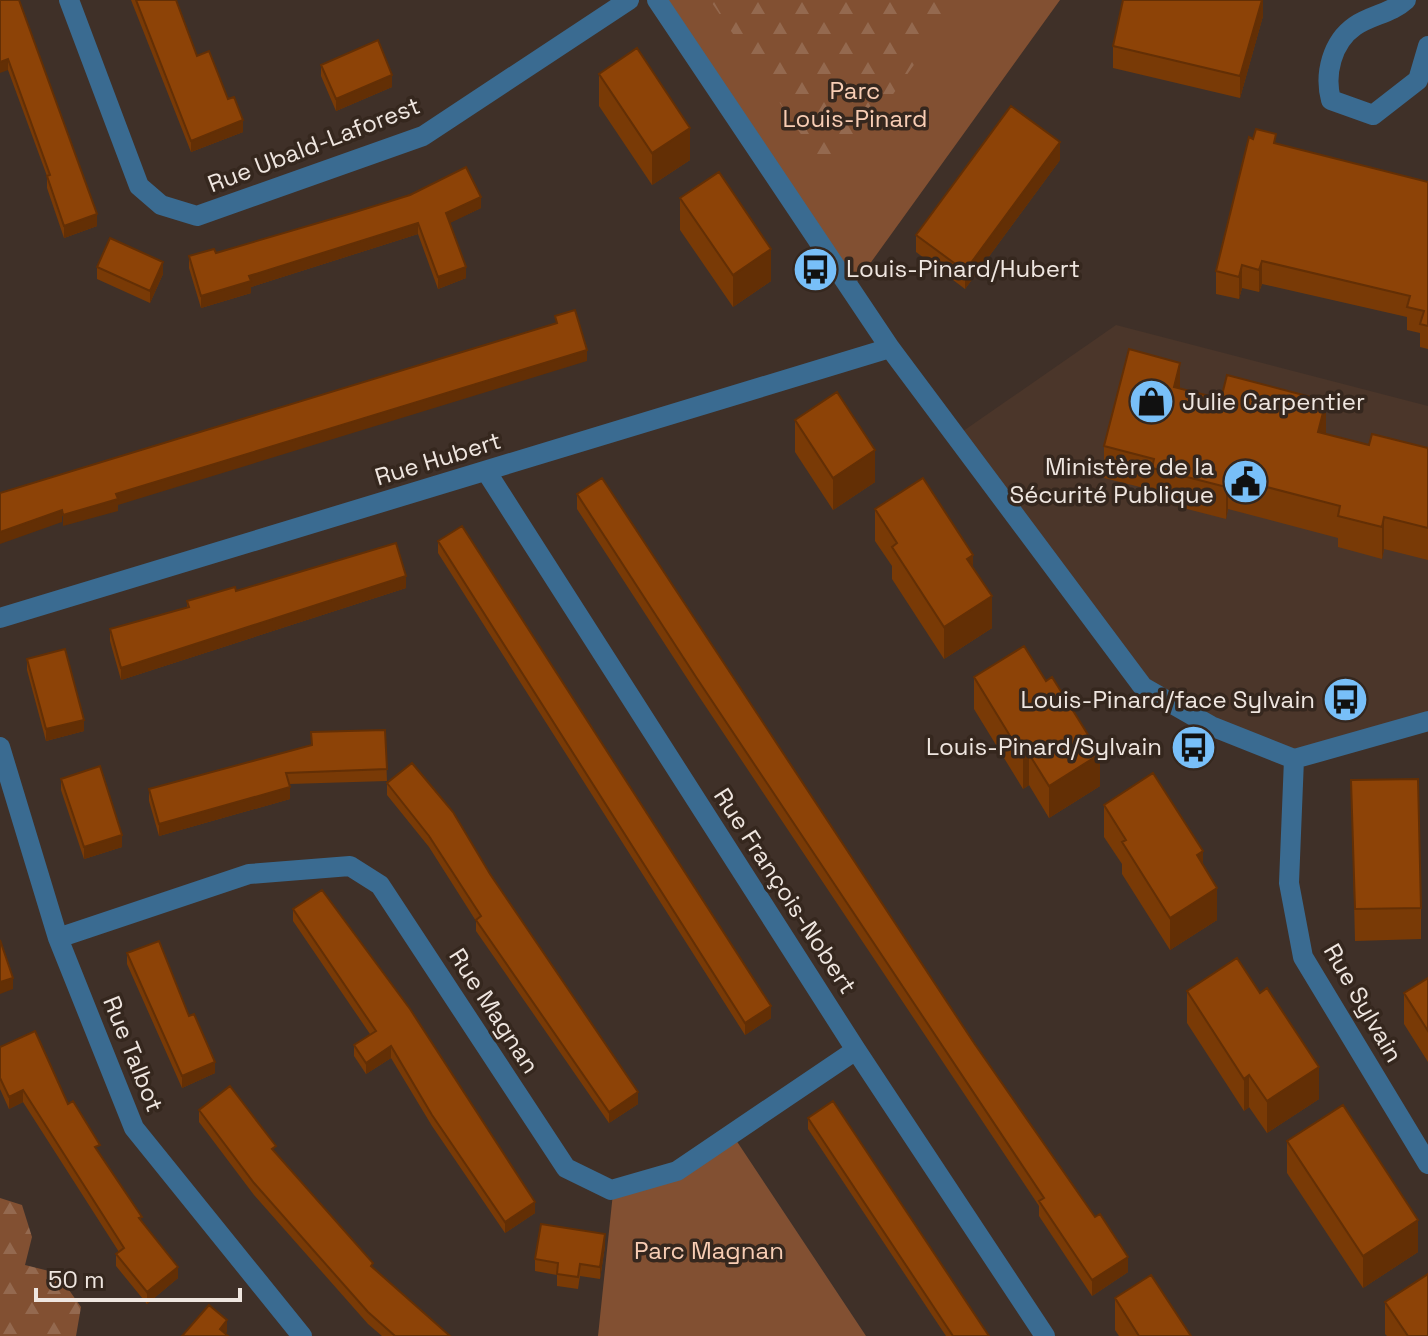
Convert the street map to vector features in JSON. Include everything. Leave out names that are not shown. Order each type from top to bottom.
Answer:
[{"type":"street","name":"Rue Ubald-Laforest","points":[[69,0],[139,186],[161,205],[197,216],[423,136],[629,0]]},
{"type":"street","points":[[657,0],[890,348],[1143,687],[1211,726],[1294,759],[1428,721]]},
{"type":"street","points":[[1406,0],[1354,27],[1340,44],[1326,80],[1331,100],[1373,115],[1418,80],[1428,46]]},
{"type":"street","name":"Rue Hubert","points":[[0,618],[890,348]]},
{"type":"street","name":"Rue François-Nobert","points":[[486,471],[856,1050],[1045,1336]]},
{"type":"street","name":"Rue Talbot","points":[[0,747],[58,938],[134,1128],[302,1336]]},
{"type":"street","name":"Rue Sylvain","points":[[1294,759],[1289,883],[1303,957],[1425,1153]]},
{"type":"street","name":"Rue Magnan","points":[[58,938],[249,874],[350,866],[380,885],[566,1168],[611,1190],[677,1171],[856,1050]]},
{"type":"shaded area","points":[[1116,325],[1428,406],[1428,721],[1294,759],[1143,687],[956,436]]},
{"type":"green space","name":"Parc Louis-Pinard","points":[[657,0],[1060,0],[851,290]]},
{"type":"green space","points":[[710,0],[960,0],[832,180]]},
{"type":"green space","name":"Parc Magnan","points":[[734,1137],[866,1336],[598,1336],[613,1193]]},
{"type":"green space","points":[[0,1198],[22,1205],[32,1237],[25,1265],[57,1273],[81,1307],[76,1336],[0,1336]]},
{"type":"building","points":[[0,0],[19,0],[97,214],[64,226],[47,176],[50,175],[8,59],[0,62]]},
{"type":"building","points":[[136,0],[176,0],[197,56],[209,51],[228,99],[234,97],[243,120],[191,141]]},
{"type":"building","points":[[1123,0],[1262,0],[1240,76],[1113,46]]},
{"type":"building","points":[[378,40],[392,75],[336,99],[321,65]]},
{"type":"building","points":[[637,48],[690,128],[652,153],[599,74]]},
{"type":"building","points":[[1011,106],[1060,142],[965,271],[916,235]]},
{"type":"building","points":[[1256,129],[1276,134],[1274,143],[1428,182],[1428,326],[1420,324],[1424,311],[1407,307],[1410,296],[1262,261],[1259,270],[1242,265],[1239,277],[1216,271],[1249,137],[1253,139]]},
{"type":"building","points":[[466,167],[481,197],[446,213],[466,267],[438,277],[418,223],[249,276],[251,281],[201,296],[189,256],[214,249],[216,253],[410,195]]},
{"type":"building","points":[[719,172],[771,249],[733,275],[680,198]]},
{"type":"building","points":[[110,238],[163,262],[150,291],[97,267]]},
{"type":"building","points":[[575,310],[587,350],[116,494],[118,499],[63,515],[62,510],[0,532],[0,493],[557,323],[555,316]]},
{"type":"building","points":[[1129,349],[1180,363],[1174,387],[1221,399],[1227,375],[1326,401],[1318,432],[1369,445],[1372,434],[1428,448],[1428,528],[1384,517],[1382,527],[1338,516],[1340,506],[1228,477],[1226,487],[1152,468],[1154,459],[1104,446]]},
{"type":"building","points":[[837,392],[875,450],[833,478],[795,420]]},
{"type":"building","points":[[602,478],[974,1043],[1095,1217],[1100,1214],[1128,1257],[1092,1280],[1039,1201],[1044,1198],[577,494]]},
{"type":"building","points":[[923,478],[973,555],[967,559],[992,596],[944,627],[892,547],[897,543],[875,509]]},
{"type":"building","points":[[462,526],[771,1006],[745,1023],[438,541]]},
{"type":"building","points":[[396,543],[406,576],[121,668],[110,629],[189,607],[187,601],[235,587],[236,591]]},
{"type":"building","points":[[1024,646],[1046,681],[1052,677],[1100,754],[1049,786],[1029,754],[1023,757],[974,677]]},
{"type":"building","points":[[65,649],[84,720],[46,729],[27,659]]},
{"type":"building","points":[[385,730],[387,769],[286,773],[290,787],[159,824],[149,789],[312,745],[311,732]]},
{"type":"building","points":[[412,763],[453,812],[490,874],[638,1092],[609,1112],[476,920],[481,916],[429,836],[387,783]]},
{"type":"building","points":[[100,766],[122,835],[84,847],[61,779]]},
{"type":"building","points":[[1153,773],[1203,851],[1197,855],[1217,888],[1170,918],[1122,842],[1126,840],[1104,805]]},
{"type":"building","points":[[1418,779],[1421,908],[1355,909],[1351,780]]},
{"type":"building","points":[[322,890],[410,1009],[535,1202],[505,1222],[432,1115],[391,1046],[366,1063],[354,1045],[376,1031],[293,909]]},
{"type":"building","points":[[0,940],[13,978],[0,982]]},
{"type":"building","points":[[159,941],[189,1016],[194,1014],[215,1062],[182,1076],[127,953]]},
{"type":"building","points":[[1237,958],[1260,993],[1267,988],[1319,1067],[1267,1101],[1249,1075],[1244,1079],[1187,991]]},
{"type":"building","points":[[1428,978],[1428,1031],[1404,993]]},
{"type":"building","points":[[35,1031],[68,1104],[73,1101],[100,1145],[95,1147],[142,1217],[139,1218],[178,1267],[147,1292],[116,1254],[124,1248],[23,1090],[9,1097],[0,1078],[0,1047]]},
{"type":"building","points":[[230,1086],[276,1146],[272,1149],[373,1263],[371,1266],[450,1336],[395,1336],[368,1312],[254,1183],[199,1110]]},
{"type":"building","points":[[833,1101],[989,1336],[953,1336],[808,1118]]},
{"type":"building","points":[[1343,1105],[1418,1220],[1363,1256],[1287,1141]]},
{"type":"building","points":[[541,1224],[605,1234],[600,1267],[580,1264],[578,1277],[557,1274],[558,1263],[535,1259]]},
{"type":"building","points":[[1428,1274],[1428,1336],[1408,1336],[1385,1302]]},
{"type":"building","points":[[1151,1275],[1191,1336],[1139,1336],[1115,1298]]},
{"type":"building","points":[[209,1305],[227,1320],[220,1329],[228,1336],[182,1336]]},
{"type":"place","name":"Louis-Pinard/Hubert","points":[[815,269]]},
{"type":"place","name":"Julie Carpentier","points":[[1151,402]]},
{"type":"place","name":"Ministère de la Sécurité Publique","points":[[1245,481]]},
{"type":"place","name":"Louis-Pinard/face Sylvain","points":[[1346,700]]},
{"type":"place","name":"Louis-Pinard/Sylvain","points":[[1193,747]]}]
